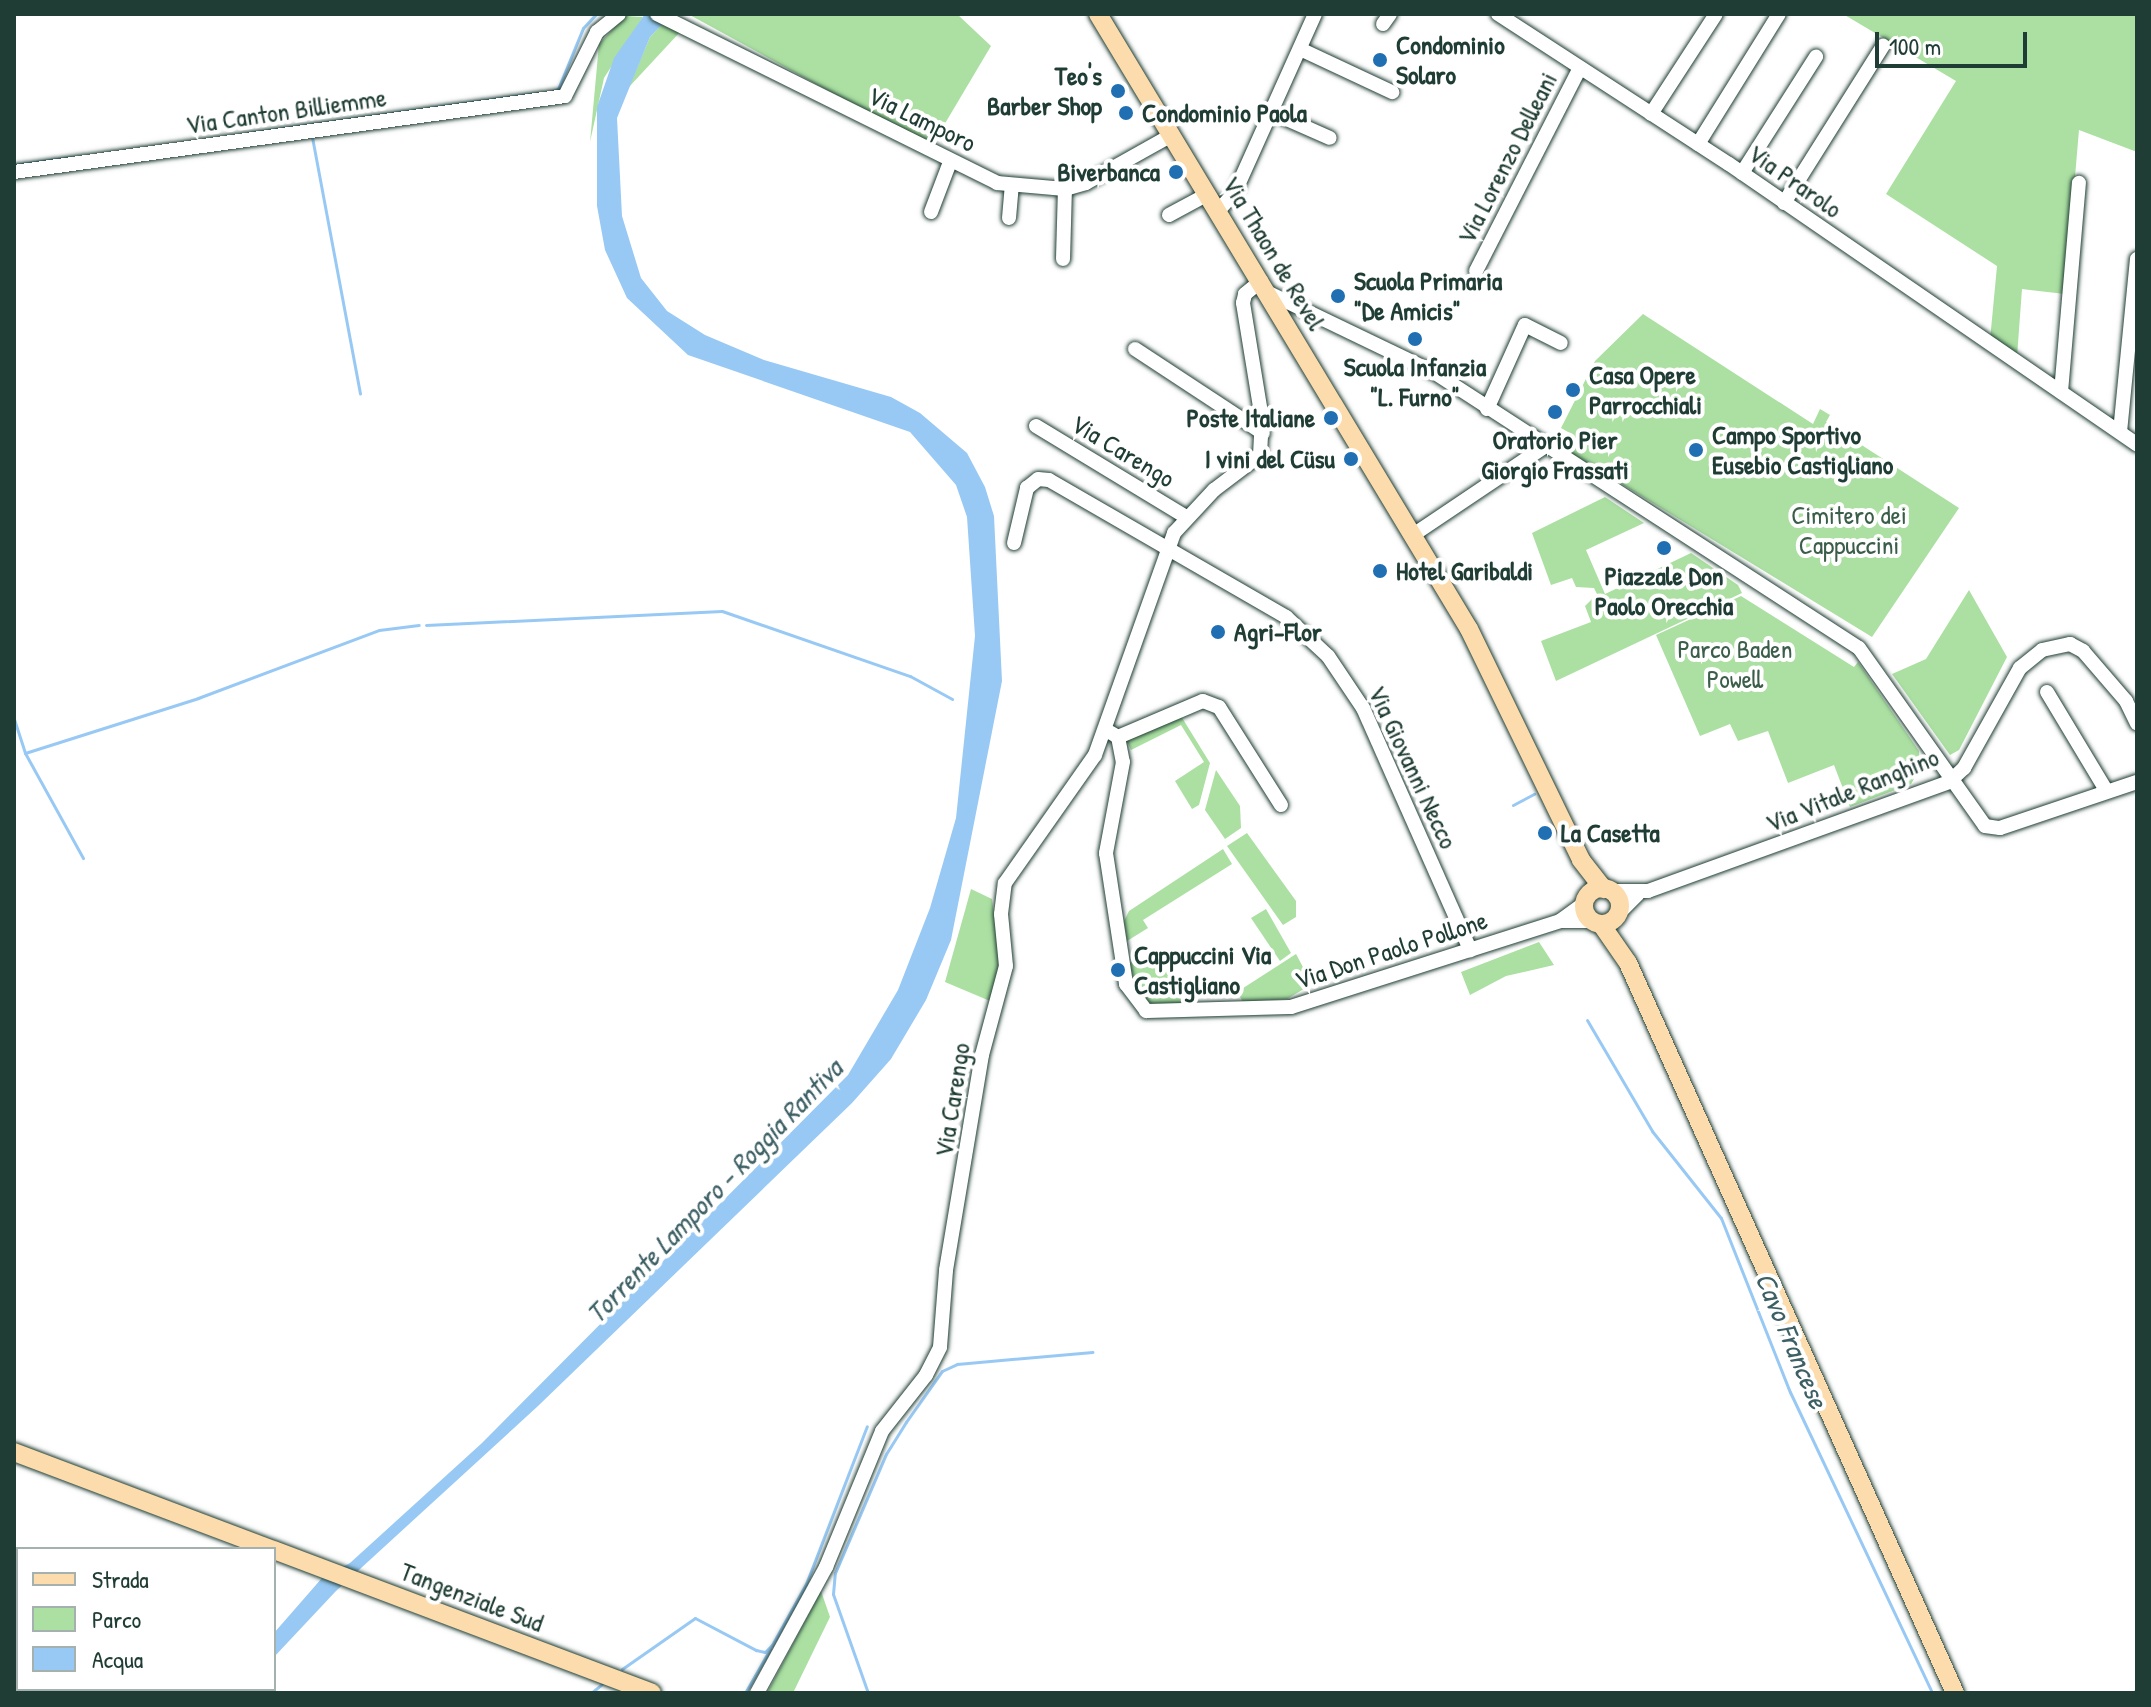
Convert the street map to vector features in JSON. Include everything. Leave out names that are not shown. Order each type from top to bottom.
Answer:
[{"type":"main road","name":"Via Thaon de Revel","points":[[1098,14],[1469,629],[1597,895]]},
{"type":"main road","points":[[1626,958],[1619,901],[1597,895],[1597,922],[1626,958],[1955,1693]]},
{"type":"main road","points":[[1597,922],[1619,913]]},
{"type":"main road","name":"Tangenziale Sud","points":[[14,1452],[264,1547]]},
{"type":"main road","name":"Tangenziale Sud","points":[[276,1551],[652,1693]]},
{"type":"street","name":"Via Canton Billiemme","points":[[14,172],[565,96],[597,32],[619,14]]},
{"type":"street","name":"Via Lamporo","points":[[657,14],[681,22],[950,162],[1012,185],[1065,189],[1105,175],[1172,135]]},
{"type":"street","points":[[1218,211],[1235,192],[1315,14]]},
{"type":"street","name":"Via Prarolo","points":[[1498,14],[1742,173],[2137,444]]},
{"type":"street","points":[[1651,114],[1716,14]]},
{"type":"street","points":[[1698,144],[1779,14]]},
{"type":"street","points":[[1784,203],[1883,46]]},
{"type":"street","points":[[1300,49],[1392,92]]},
{"type":"street","points":[[1742,173],[1816,57]]},
{"type":"street","name":"Via Lorenzo Delleani","points":[[1476,271],[1580,68]]},
{"type":"street","points":[[1271,112],[1330,138]]},
{"type":"street","points":[[931,212],[950,162]]},
{"type":"street","points":[[2061,392],[2079,183]]},
{"type":"street","points":[[1009,218],[1012,185]]},
{"type":"street","points":[[1063,259],[1065,189]]},
{"type":"street","points":[[1169,215],[1208,194]]},
{"type":"street","points":[[2120,432],[2137,259]]},
{"type":"street","points":[[1263,433],[1243,303],[1245,294],[1265,287],[1435,373],[1544,447],[1859,648],[1949,782],[1985,826],[2000,828],[2137,782]]},
{"type":"street","points":[[1487,409],[1525,325],[1561,343]]},
{"type":"street","points":[[1135,349],[1263,433]]},
{"type":"street","name":"Via Carengo","points":[[1036,426],[1186,517]]},
{"type":"street","name":"Via Carengo","points":[[757,1693],[826,1567],[882,1431],[926,1375],[940,1347],[946,1270],[982,1055],[1006,966],[1001,914],[1005,883],[1022,853],[1078,784],[1112,734],[1167,548],[1186,517],[1254,461],[1264,444],[1263,433]]},
{"type":"street","points":[[1413,535],[1544,447]]},
{"type":"street","name":"Via Giovanni Necco","points":[[1014,543],[1027,488],[1038,479],[1049,480],[1286,617],[1328,656],[1363,708],[1470,950]]},
{"type":"street","name":"Via Vitale Ranghino","points":[[1597,895],[1638,894],[1949,782],[1964,768],[2020,668],[2042,650],[2070,644],[2083,651],[2117,691],[2137,724]]},
{"type":"street","points":[[2047,692],[2106,790]]},
{"type":"street","points":[[1112,734],[1203,701],[1219,707],[1281,805]]},
{"type":"street","name":"Via Don Paolo Pollone","points":[[1112,734],[1123,762],[1106,853],[1126,984],[1139,1007],[1158,1014],[1291,1007],[1560,921],[1597,895]]},
{"type":"street","name":"Via Vitale Ranghino","points":[[1619,913],[1638,894]]},
{"type":"street","name":"Via Don Paolo Pollone","points":[[1560,921],[1597,922]]},
{"type":"green space","points":[[688,14],[957,14],[991,46],[931,147]]},
{"type":"green space","points":[[1843,14],[2137,14],[2137,152],[2079,130],[2065,294],[2022,289],[2017,357],[1990,340],[1997,266],[1886,194],[1956,81]]},
{"type":"green space","points":[[625,16],[643,17],[604,78],[590,142],[599,44]]},
{"type":"green space","points":[[666,20],[680,32],[629,87],[650,37]]},
{"type":"green space","name":"Cimitero dei Cappuccini","points":[[1643,314],[1813,424],[1820,409],[1830,415],[1826,422],[1959,508],[1872,637],[1566,450],[1575,436],[1561,428],[1595,361]]},
{"type":"green space","points":[[1605,497],[1644,523],[1586,550],[1605,594],[1691,553],[1738,585],[1742,593],[1556,681],[1541,641],[1591,622],[1585,606],[1597,594],[1594,588],[1576,587],[1572,578],[1551,585],[1532,533]]},
{"type":"green space","points":[[1969,590],[2007,657],[1959,750],[1950,755],[1892,674],[1926,659]]},
{"type":"green space","name":"Parco Baden Powell","points":[[1741,596],[1854,667],[1858,662],[1919,751],[1920,769],[1911,784],[1850,807],[1834,765],[1788,783],[1768,731],[1738,741],[1730,724],[1700,736],[1656,635]]},
{"type":"green space","points":[[1181,716],[1210,763],[1199,805],[1192,809],[1175,781],[1204,762],[1181,725],[1131,750],[1126,739]]},
{"type":"green space","points":[[1216,770],[1240,806],[1241,828],[1225,839],[1205,810]]},
{"type":"green space","points":[[1247,833],[1296,901],[1296,917],[1283,925],[1227,846]]},
{"type":"green space","points":[[1223,849],[1232,864],[1143,920],[1148,928],[1127,941],[1124,921],[1129,911]]},
{"type":"green space","points":[[971,889],[992,899],[999,951],[997,984],[990,1001],[945,982]]},
{"type":"green space","points":[[1266,909],[1291,953],[1280,961],[1251,918]]},
{"type":"green space","points":[[1539,942],[1554,965],[1506,976],[1470,995],[1461,972]]},
{"type":"green space","points":[[1296,954],[1312,984],[1287,999],[1243,1002],[1237,992]]},
{"type":"green space","points":[[1167,957],[1193,1004],[1152,1004],[1137,992],[1129,963]]},
{"type":"green space","points":[[821,1591],[830,1617],[793,1693],[767,1693]]},
{"type":"water","points":[[645,14],[672,14],[650,37],[617,118],[622,216],[641,278],[667,311],[705,335],[764,360],[891,397],[920,413],[967,453],[985,487],[994,516],[1002,681],[951,940],[926,1000],[891,1059],[852,1103],[538,1406],[336,1591],[276,1655],[276,1631],[322,1578],[350,1563],[482,1443],[848,1075],[898,990],[930,908],[956,818],[975,636],[967,517],[956,485],[910,432],[688,355],[627,298],[605,250],[597,206],[597,107],[614,58]]},
{"type":"waterway","points":[[553,91],[558,89],[583,28],[596,14]]},
{"type":"waterway","points":[[248,133],[537,93]]},
{"type":"waterway","points":[[312,137],[360,394]]},
{"type":"waterway","points":[[14,165],[70,157]]},
{"type":"waterway","points":[[426,625],[722,611],[910,676],[952,699]]},
{"type":"waterway","points":[[25,753],[198,698],[379,630],[419,625]]},
{"type":"waterway","points":[[14,719],[25,753],[83,858]]},
{"type":"waterway","points":[[1513,805],[1534,794]]},
{"type":"waterway","name":"Cavo Francese","points":[[1587,1020],[1652,1131],[1721,1218],[1790,1392],[1932,1693]]},
{"type":"waterway","points":[[868,1693],[833,1594],[835,1573],[886,1454],[906,1422],[942,1371],[957,1364],[1092,1352]]},
{"type":"waterway","points":[[622,1669],[695,1618],[765,1652],[806,1584],[867,1426]]},
{"type":"waterway","points":[[745,1693],[770,1649]]},
{"type":"waterway","points":[[591,1693],[602,1684]]},
{"type":"waterway","points":[[2132,1693],[2137,1690]]},
{"type":"place","name":"Condominio Solaro","points":[[1380,60]]},
{"type":"place","name":"Teo's Barber Shop","points":[[1118,91]]},
{"type":"place","name":"Condominio Paola","points":[[1126,113]]},
{"type":"place","name":"Biverbanca","points":[[1176,172]]},
{"type":"place","name":"Scuola Primaria \"De Amicis\"","points":[[1338,296]]},
{"type":"place","name":"Scuola Infanzia \"L. Furno\"","points":[[1415,339]]},
{"type":"place","name":"Casa Opere Parrocchiali","points":[[1573,390]]},
{"type":"place","name":"Oratorio Pier Giorgio Frassati","points":[[1555,412]]},
{"type":"place","name":"Poste Italiane","points":[[1331,418]]},
{"type":"place","name":"Campo Sportivo Eusebio Castigliano","points":[[1696,450]]},
{"type":"place","name":"I vini del Cüsu","points":[[1351,459]]},
{"type":"place","name":"Piazzale Don Paolo Orecchia","points":[[1664,548]]},
{"type":"place","name":"Hotel Garibaldi","points":[[1380,571]]},
{"type":"place","name":"Agri-Flor","points":[[1218,632]]},
{"type":"place","name":"La Casetta","points":[[1545,833]]},
{"type":"place","name":"Cappuccini Via Castigliano","points":[[1118,970]]},
{"type":"water label","name":"Torrente Lamporo - Roggia Rantiva","points":[[714,1191]]}]
